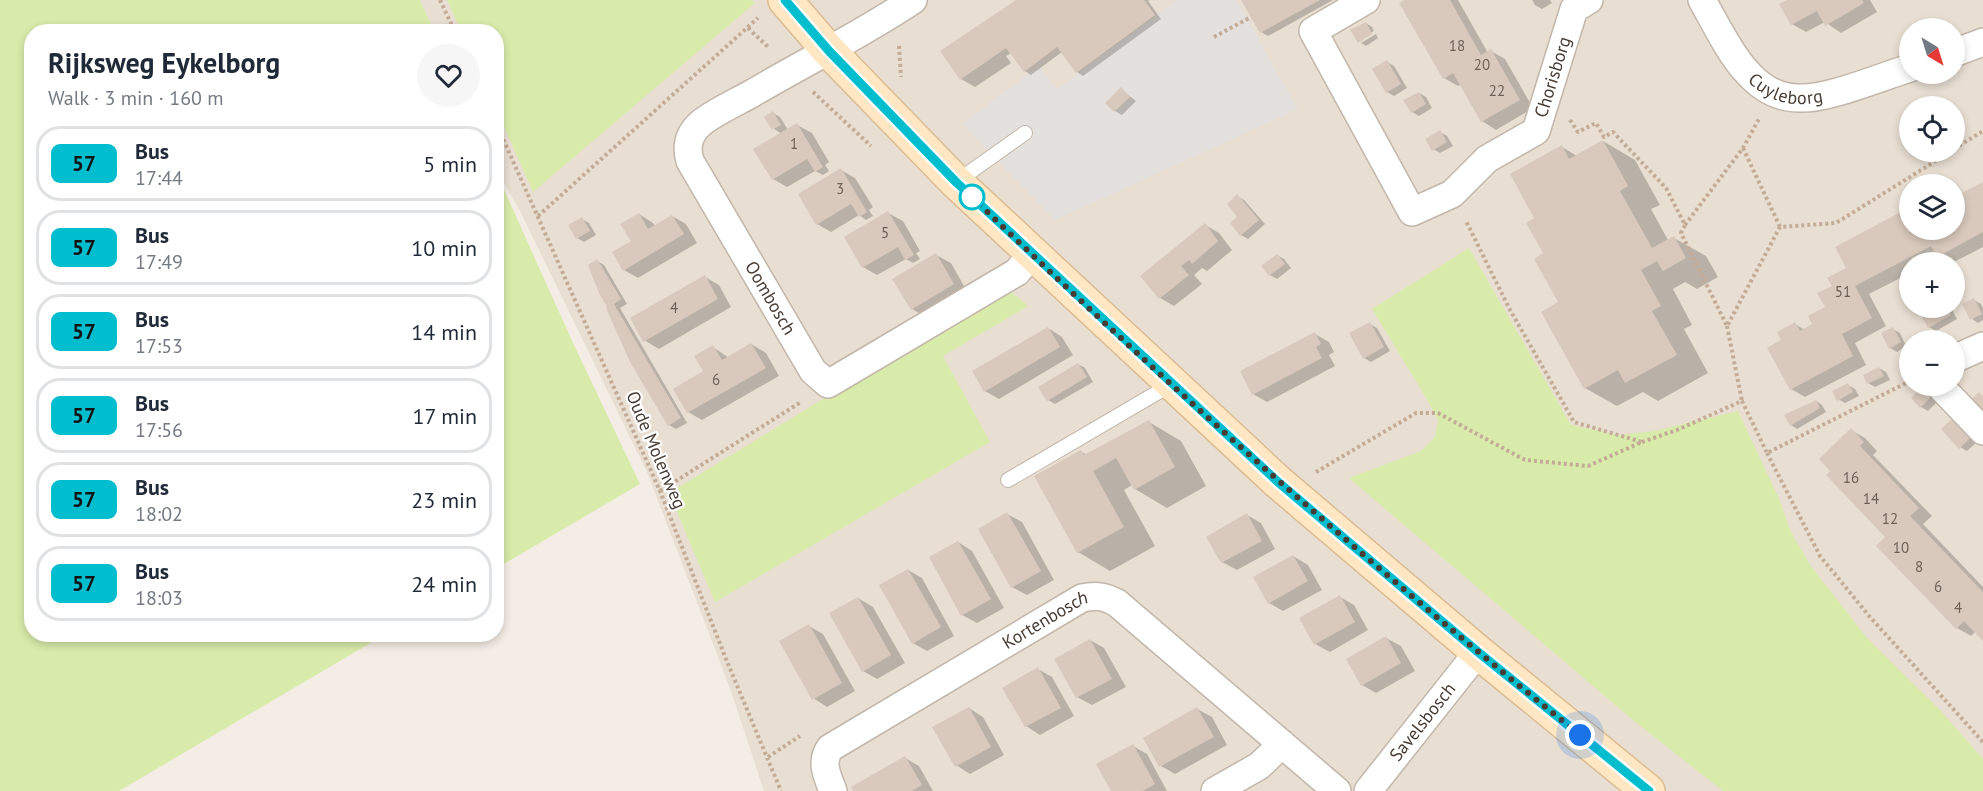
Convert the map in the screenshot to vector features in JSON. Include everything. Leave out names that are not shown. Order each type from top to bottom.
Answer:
[{"type":"main road","points":[[774,7],[829,51],[956,182],[1278,482],[1478,652],[1648,791]]},
{"type":"street","name":"Oombosch","points":[[828,384],[813,371],[694,168],[688,154],[688,139],[700,123],[791,70],[879,23],[913,0]]},
{"type":"street","points":[[1366,0],[1313,31],[1412,212],[1452,194]]},
{"type":"street","name":"Chorisborg","points":[[1452,194],[1487,159],[1536,131],[1574,9],[1589,0]]},
{"type":"street","name":"Cuyleborg","points":[[1702,0],[1744,69],[1758,84],[1774,93],[1797,98],[1823,95],[1899,71]]},
{"type":"street","points":[[1965,49],[1983,42]]},
{"type":"street","points":[[828,384],[1017,272],[1032,254]]},
{"type":"street","points":[[1965,354],[1983,346]]},
{"type":"street","points":[[1950,396],[1983,431]]},
{"type":"street","name":"Kortenbosch","points":[[832,791],[824,764],[825,755],[830,748],[1082,598],[1094,595],[1105,596],[1117,603],[1337,791]]},
{"type":"street","name":"Savelsbosch","points":[[1368,791],[1478,652]]},
{"type":"street","points":[[1215,791],[1259,766],[1282,744]]},
{"type":"lane","points":[[956,182],[1025,133]]},
{"type":"lane","points":[[1008,480],[1172,384]]},
{"type":"path","points":[[440,0],[451,24]]},
{"type":"path","points":[[538,216],[774,7]]},
{"type":"path","points":[[1214,37],[1251,17]]},
{"type":"path","points":[[1549,87],[1578,132],[1596,123],[1604,137],[1613,132],[1666,188],[1685,225]]},
{"type":"path","points":[[1774,93],[1743,148],[1681,233],[1727,326],[1742,401],[1820,556],[1869,617],[1983,742]]},
{"type":"path","points":[[1965,142],[1983,131]]},
{"type":"path","name":"Oude Molenweg","points":[[504,141],[660,491],[726,659],[782,791]]},
{"type":"path","points":[[1743,148],[1780,227]]},
{"type":"path","points":[[1780,227],[1836,223],[1934,162]]},
{"type":"path","points":[[1452,194],[1509,308],[1574,422],[1642,442]]},
{"type":"path","points":[[1727,326],[1780,227]]},
{"type":"path","points":[[660,491],[828,384]]},
{"type":"path","points":[[1767,453],[1899,387]]},
{"type":"path","points":[[1308,476],[1416,413],[1438,413],[1525,460],[1588,466],[1742,401]]},
{"type":"path","points":[[768,757],[786,745]]},
{"type":"shaded area","points":[[397,0],[1983,0],[1983,791],[764,791],[731,691],[647,472],[520,211],[504,183],[504,24],[411,24]]},
{"type":"shaded area","points":[[1178,0],[1236,0],[1298,109],[1055,220],[962,124],[1039,66],[1057,89]]},
{"type":"green space","points":[[0,0],[420,0],[431,24],[24,24],[24,642],[372,642],[119,791],[0,791]]},
{"type":"green space","points":[[447,0],[752,0],[755,3],[533,192],[504,127],[504,24],[458,24]]},
{"type":"green space","points":[[504,190],[574,345],[640,484],[504,564]]},
{"type":"green space","points":[[1469,248],[1571,425],[1620,435],[1654,431],[1738,411],[1780,501],[1791,532],[1810,565],[1867,638],[1941,711],[1983,759],[1983,791],[1723,791],[1633,720],[1349,478],[1421,451],[1435,437],[1438,420],[1372,309]]},
{"type":"green space","points":[[1002,284],[1028,306],[943,356],[990,442],[715,602],[669,493],[926,336]]},
{"type":"building","points":[[1016,0],[1144,0],[1155,15],[1076,73],[1057,47],[1024,72],[1006,48],[960,80],[940,51]]},
{"type":"building","points":[[1241,0],[1320,0],[1260,33]]},
{"type":"building","points":[[1405,0],[1450,0],[1481,55],[1491,49],[1520,100],[1481,122],[1453,73],[1443,79],[1399,3]]},
{"type":"building","points":[[1787,0],[1862,0],[1864,3],[1825,26],[1817,11],[1791,25],[1779,4]]},
{"type":"building","points":[[1366,22],[1372,34],[1358,43],[1350,30]]},
{"type":"building","points":[[1387,60],[1401,84],[1386,93],[1372,69]]},
{"type":"building","points":[[1121,87],[1130,97],[1114,112],[1105,103]]},
{"type":"building","points":[[1419,92],[1426,104],[1411,113],[1403,100]]},
{"type":"building","points":[[773,111],[781,125],[772,130],[764,117]]},
{"type":"building","points":[[797,123],[823,167],[815,172],[807,159],[772,180],[753,149]]},
{"type":"building","points":[[1440,130],[1447,142],[1432,151],[1425,139]]},
{"type":"building","points":[[1603,140],[1628,186],[1620,191],[1652,248],[1674,236],[1686,258],[1663,271],[1657,261],[1641,270],[1661,306],[1652,311],[1677,355],[1625,383],[1618,370],[1584,389],[1541,312],[1558,302],[1534,259],[1543,253],[1526,223],[1534,218],[1510,174],[1562,145],[1569,159]]},
{"type":"building","points":[[841,168],[867,212],[859,217],[851,204],[816,225],[798,194]]},
{"type":"building","points":[[1983,182],[1983,232],[1946,252],[1934,252],[1931,246],[1920,252],[1899,252],[1899,263],[1855,286],[1872,318],[1842,334],[1853,356],[1790,390],[1767,348],[1781,340],[1777,332],[1795,322],[1800,331],[1812,324],[1808,316],[1825,307],[1817,293],[1832,286],[1827,278],[1846,268],[1835,247],[1899,213],[1899,240],[1965,240],[1965,191]]},
{"type":"building","points":[[1237,194],[1259,220],[1240,236],[1230,223],[1237,217],[1227,204]]},
{"type":"building","points":[[888,211],[914,255],[905,260],[898,247],[862,268],[844,237]]},
{"type":"building","points":[[639,213],[648,229],[672,215],[684,234],[623,271],[612,252],[631,241],[620,224]]},
{"type":"building","points":[[582,217],[590,231],[576,239],[568,225]]},
{"type":"building","points":[[1205,223],[1218,241],[1192,264],[1189,260],[1181,266],[1189,275],[1159,299],[1140,276]]},
{"type":"building","points":[[936,253],[954,284],[911,310],[892,279]]},
{"type":"building","points":[[1277,254],[1285,264],[1269,276],[1261,266]]},
{"type":"building","points":[[597,259],[621,299],[614,304],[681,418],[668,426],[630,362],[599,293],[588,265]]},
{"type":"building","points":[[705,275],[718,299],[643,342],[630,318]]},
{"type":"building","points":[[1974,298],[1982,314],[1970,320],[1965,310],[1965,302]]},
{"type":"building","points":[[1923,318],[1946,318],[1928,328]]},
{"type":"building","points":[[1370,322],[1384,347],[1363,359],[1349,333]]},
{"type":"building","points":[[1048,327],[1060,347],[984,392],[972,371]]},
{"type":"building","points":[[1893,327],[1899,343],[1889,349],[1881,333]]},
{"type":"building","points":[[1315,332],[1321,344],[1316,347],[1322,358],[1252,395],[1240,371]]},
{"type":"building","points":[[751,343],[766,368],[687,413],[673,389],[703,371],[694,356],[713,345],[722,360]]},
{"type":"building","points":[[1078,363],[1087,377],[1047,401],[1038,387]]},
{"type":"building","points":[[1879,367],[1884,376],[1867,384],[1863,375]]},
{"type":"building","points":[[1848,383],[1853,392],[1837,401],[1832,391]]},
{"type":"building","points":[[1979,392],[1983,396],[1983,412],[1969,402]]},
{"type":"building","points":[[1913,396],[1932,396],[1920,408],[1911,398]]},
{"type":"building","points":[[1816,400],[1820,408],[1790,426],[1784,415]]},
{"type":"building","points":[[1953,418],[1971,437],[1959,449],[1941,429]]},
{"type":"building","points":[[1149,420],[1175,467],[1134,490],[1116,458],[1093,471],[1124,527],[1077,553],[1034,476],[1081,450],[1084,455]]},
{"type":"building","points":[[1851,428],[1864,442],[1860,446],[1919,508],[1910,516],[1983,592],[1983,641],[1964,621],[1956,629],[1876,546],[1885,537],[1826,475],[1830,471],[1819,459]]},
{"type":"building","points":[[1007,512],[1041,571],[1011,588],[978,529]]},
{"type":"building","points":[[1247,513],[1262,541],[1221,563],[1206,537]]},
{"type":"building","points":[[958,541],[991,599],[961,616],[929,557]]},
{"type":"building","points":[[1293,555],[1308,581],[1268,604],[1253,577]]},
{"type":"building","points":[[908,569],[941,627],[912,644],[879,585]]},
{"type":"building","points":[[1340,595],[1355,622],[1314,645],[1299,618]]},
{"type":"building","points":[[858,597],[891,655],[862,672],[829,613]]},
{"type":"building","points":[[809,624],[842,683],[812,700],[779,641]]},
{"type":"building","points":[[1386,636],[1401,663],[1361,686],[1346,659]]},
{"type":"building","points":[[1090,639],[1112,679],[1076,698],[1054,659]]},
{"type":"building","points":[[1038,667],[1061,708],[1025,727],[1002,688]]},
{"type":"building","points":[[969,707],[991,747],[955,767],[932,727]]},
{"type":"building","points":[[1197,707],[1214,737],[1159,767],[1143,738]]},
{"type":"building","points":[[1133,744],[1155,784],[1143,791],[1111,791],[1096,764]]},
{"type":"building","points":[[905,756],[922,785],[912,791],[853,791],[851,787]]},
{"type":"bus line","name":"57","points":[[785,0],[829,51],[956,182],[1278,482],[1478,652],[1649,791]]},
{"type":"route","points":[[972,197],[1278,482],[1478,652],[1580,735]]}]
